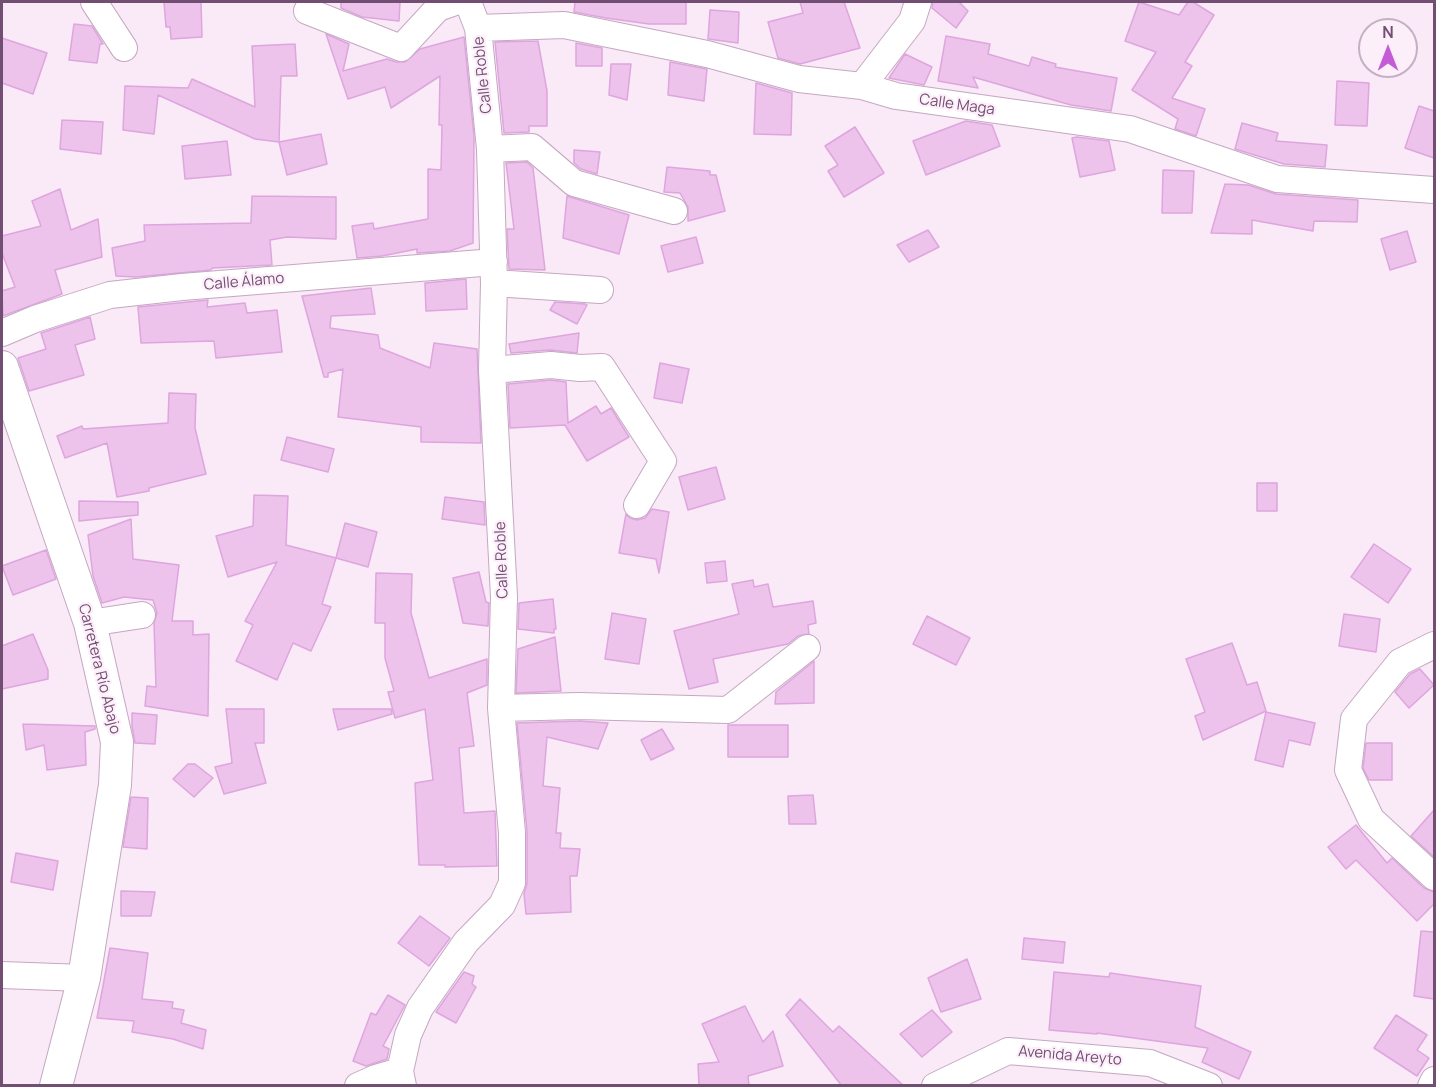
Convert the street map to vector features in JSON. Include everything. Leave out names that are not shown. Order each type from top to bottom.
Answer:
[{"type":"street","points":[[94,2],[124,48]]},
{"type":"street","points":[[307,11],[401,48],[438,8],[455,2]]},
{"type":"street","name":"Calle Roble","points":[[402,1078],[408,1035],[420,1008],[466,942],[502,904],[512,883],[512,833],[501,708],[504,597],[492,370],[494,272],[490,149],[478,28],[468,2]]},
{"type":"street","points":[[862,86],[912,21],[918,2]]},
{"type":"street","name":"Calle Maga","points":[[478,28],[564,25],[707,54],[799,79],[862,86],[896,96],[1130,129],[1277,179],[1434,190]]},
{"type":"street","points":[[490,149],[532,147],[574,183],[674,211]]},
{"type":"street","name":"Calle Álamo","points":[[2,333],[35,319],[110,295],[182,287],[494,272],[600,290]]},
{"type":"street","points":[[492,370],[551,365],[580,368],[602,367],[663,461],[637,505]]},
{"type":"street","name":"Carretera Río Abajo","points":[[2,367],[90,623],[117,742],[115,785],[84,978],[56,1086]]},
{"type":"street","points":[[90,623],[142,615]]},
{"type":"street","points":[[1434,645],[1400,662],[1354,719],[1348,770],[1371,819],[1434,877]]},
{"type":"street","points":[[501,708],[579,706],[728,710],[807,648]]},
{"type":"street","points":[[2,975],[84,978]]},
{"type":"street","name":"Avenida Areyto","points":[[935,1086],[1008,1051],[1150,1063],[1209,1086]]},
{"type":"street","points":[[358,1086],[376,1078],[402,1078]]},
{"type":"street","points":[[1431,1086],[1434,1080]]},
{"type":"building","points":[[164,2],[201,2],[202,37],[171,39],[170,27],[166,27]]},
{"type":"building","points":[[341,2],[400,2],[399,21],[362,17],[341,8]]},
{"type":"building","points":[[575,2],[686,2],[686,24],[649,24],[574,12]]},
{"type":"building","points":[[800,2],[844,2],[860,48],[800,64],[778,58],[768,22],[803,13]]},
{"type":"building","points":[[933,2],[959,2],[968,11],[956,28],[932,8]]},
{"type":"building","points":[[1139,2],[1179,15],[1188,2],[1193,2],[1214,15],[1185,62],[1192,66],[1172,98],[1205,109],[1196,136],[1175,129],[1178,119],[1132,90],[1156,52],[1125,41]]},
{"type":"building","points":[[710,10],[739,12],[738,43],[708,39]]},
{"type":"building","points":[[74,24],[92,26],[103,44],[100,44],[97,63],[69,60]]},
{"type":"building","points":[[326,34],[349,44],[343,71],[387,59],[405,62],[420,49],[464,37],[474,136],[473,243],[450,251],[417,253],[417,249],[357,258],[352,226],[373,223],[374,229],[428,219],[428,169],[441,170],[440,76],[391,108],[385,87],[348,99]]},
{"type":"building","points":[[946,36],[990,44],[988,54],[1029,66],[1032,57],[1056,64],[1055,67],[1117,78],[1111,111],[1071,105],[973,77],[978,88],[938,81]]},
{"type":"building","points":[[2,38],[47,53],[33,94],[2,83]]},
{"type":"building","points":[[538,41],[547,91],[547,126],[529,126],[529,132],[504,133],[495,42]]},
{"type":"building","points":[[576,43],[602,48],[602,66],[576,66]]},
{"type":"building","points":[[295,44],[297,76],[281,76],[279,142],[255,139],[158,95],[154,134],[123,130],[125,86],[188,88],[192,79],[255,107],[252,46]]},
{"type":"building","points":[[905,54],[932,67],[924,85],[889,78]]},
{"type":"building","points":[[670,62],[707,69],[704,101],[668,95]]},
{"type":"building","points":[[611,64],[631,64],[627,100],[609,95]]},
{"type":"building","points":[[1337,81],[1369,83],[1367,126],[1335,125]]},
{"type":"building","points":[[756,83],[792,93],[791,135],[754,134]]},
{"type":"building","points":[[1419,106],[1434,111],[1434,158],[1405,148]]},
{"type":"building","points":[[62,120],[103,122],[101,154],[60,149]]},
{"type":"building","points":[[966,121],[992,125],[1000,146],[926,175],[913,141]]},
{"type":"building","points":[[1242,123],[1278,133],[1276,141],[1327,145],[1325,167],[1284,164],[1235,149]]},
{"type":"building","points":[[855,127],[884,173],[844,197],[828,171],[838,165],[825,146]]},
{"type":"building","points":[[321,134],[327,164],[287,175],[279,142]]},
{"type":"building","points":[[1072,138],[1109,141],[1115,170],[1080,177]]},
{"type":"building","points":[[227,141],[231,175],[185,179],[182,146]]},
{"type":"building","points":[[574,150],[600,152],[597,174],[581,169],[574,163]]},
{"type":"building","points":[[527,162],[533,168],[545,270],[509,269],[507,229],[514,229],[506,163]]},
{"type":"building","points":[[667,167],[710,171],[710,175],[716,175],[725,211],[688,221],[688,207],[680,193],[664,192]]},
{"type":"building","points":[[1163,170],[1194,171],[1192,213],[1162,213]]},
{"type":"building","points":[[1225,184],[1248,185],[1276,194],[1358,200],[1357,222],[1314,221],[1313,231],[1252,220],[1252,234],[1211,233]]},
{"type":"building","points":[[60,189],[71,230],[98,219],[102,257],[55,270],[62,294],[3,316],[2,291],[15,287],[2,253],[2,236],[41,226],[32,201]]},
{"type":"building","points":[[252,196],[336,197],[336,239],[287,237],[270,240],[272,265],[212,268],[211,270],[136,277],[116,276],[112,248],[145,241],[144,225],[251,223]]},
{"type":"building","points":[[567,196],[629,215],[619,254],[563,238]]},
{"type":"building","points":[[928,230],[939,247],[909,262],[897,245]]},
{"type":"building","points":[[1407,231],[1416,262],[1390,270],[1381,239]]},
{"type":"building","points":[[696,237],[703,263],[668,272],[661,246]]},
{"type":"building","points":[[466,279],[467,309],[426,311],[425,283]]},
{"type":"building","points":[[371,288],[375,314],[331,316],[330,328],[378,335],[380,348],[430,368],[434,343],[477,349],[481,443],[421,442],[421,427],[338,417],[343,369],[328,373],[328,377],[324,377],[302,296]]},
{"type":"building","points":[[208,300],[207,307],[245,303],[247,313],[277,310],[282,352],[216,358],[214,341],[141,343],[138,307]]},
{"type":"building","points":[[555,302],[587,305],[577,324],[550,310]]},
{"type":"building","points":[[90,317],[95,339],[75,345],[84,375],[29,391],[18,358],[46,349],[41,333]]},
{"type":"building","points":[[579,333],[577,353],[550,350],[511,353],[509,344]]},
{"type":"building","points":[[660,363],[689,369],[682,403],[654,398]]},
{"type":"building","points":[[551,380],[566,382],[568,423],[596,406],[601,414],[611,408],[629,437],[587,461],[565,425],[510,428],[508,384]]},
{"type":"building","points":[[169,393],[196,394],[195,428],[206,474],[149,488],[149,491],[117,497],[107,443],[65,458],[57,436],[82,426],[83,429],[168,423]]},
{"type":"building","points":[[287,437],[334,449],[328,472],[281,460]]},
{"type":"building","points":[[716,467],[725,499],[688,510],[679,477]]},
{"type":"building","points":[[1257,483],[1277,483],[1277,511],[1257,511]]},
{"type":"building","points":[[254,495],[288,496],[286,545],[336,558],[322,604],[331,607],[311,651],[293,643],[277,680],[236,661],[253,625],[245,621],[277,562],[228,577],[216,536],[253,526]]},
{"type":"building","points":[[445,497],[484,502],[485,525],[442,519]]},
{"type":"building","points":[[79,501],[138,502],[138,515],[79,521]]},
{"type":"building","points":[[652,509],[669,512],[659,573],[656,559],[619,553],[626,514],[637,520],[645,518]]},
{"type":"building","points":[[131,519],[133,559],[179,565],[172,621],[193,621],[193,635],[209,634],[208,716],[145,706],[147,686],[156,687],[154,623],[157,613],[153,600],[124,597],[102,603],[93,576],[88,535]]},
{"type":"building","points":[[345,523],[377,532],[368,567],[336,558]]},
{"type":"building","points":[[1374,544],[1411,569],[1388,603],[1351,577]]},
{"type":"building","points":[[46,550],[56,579],[13,595],[2,566]]},
{"type":"building","points":[[725,561],[727,581],[707,583],[705,563]]},
{"type":"building","points":[[479,572],[486,602],[489,603],[488,626],[463,623],[453,578]]},
{"type":"building","points":[[376,573],[412,574],[411,613],[429,678],[487,659],[487,685],[467,693],[474,746],[459,748],[464,813],[495,811],[497,866],[419,865],[415,783],[433,780],[425,709],[395,718],[388,692],[394,691],[385,658],[385,623],[375,623]]},
{"type":"building","points":[[753,580],[754,587],[768,584],[773,607],[813,601],[816,623],[808,625],[809,634],[798,636],[788,644],[713,659],[718,682],[689,689],[674,631],[739,614],[732,584]]},
{"type":"building","points":[[553,599],[556,629],[554,633],[518,629],[519,603]]},
{"type":"building","points":[[612,613],[646,619],[639,664],[605,659]]},
{"type":"building","points":[[1344,614],[1380,619],[1376,652],[1339,646]]},
{"type":"building","points":[[927,616],[970,638],[956,665],[913,644]]},
{"type":"building","points":[[33,634],[48,670],[48,679],[2,689],[2,646]]},
{"type":"building","points":[[555,637],[561,691],[516,693],[518,649]]},
{"type":"building","points":[[1232,643],[1247,685],[1257,682],[1266,711],[1203,740],[1195,716],[1205,712],[1186,659]]},
{"type":"building","points":[[814,661],[814,703],[775,704],[776,692]]},
{"type":"building","points":[[1420,669],[1434,685],[1409,708],[1395,692],[1410,674]]},
{"type":"building","points":[[226,709],[264,709],[264,743],[255,743],[266,783],[224,794],[215,767],[232,763]]},
{"type":"building","points":[[333,709],[391,709],[392,714],[338,730]]},
{"type":"building","points":[[1266,712],[1315,723],[1310,745],[1289,740],[1283,767],[1255,760]]},
{"type":"building","points":[[132,713],[157,715],[155,744],[135,743]]},
{"type":"building","points":[[579,721],[608,723],[598,749],[547,737],[543,786],[560,788],[556,833],[561,833],[560,848],[580,849],[577,876],[570,876],[571,912],[526,914],[524,894],[527,883],[527,832],[517,723]]},
{"type":"building","points":[[23,724],[95,726],[95,729],[85,732],[86,765],[47,770],[44,745],[26,750]]},
{"type":"building","points":[[728,725],[788,725],[788,757],[728,757]]},
{"type":"building","points":[[662,729],[674,749],[651,760],[641,740]]},
{"type":"building","points":[[1366,743],[1392,743],[1392,780],[1369,780],[1363,768]]},
{"type":"building","points":[[188,764],[195,764],[213,778],[194,797],[173,779]]},
{"type":"building","points":[[813,795],[816,824],[789,824],[788,796]]},
{"type":"building","points":[[131,797],[148,798],[147,849],[123,847]]},
{"type":"building","points":[[1434,810],[1434,857],[1411,836]]},
{"type":"building","points":[[1356,825],[1387,863],[1392,858],[1424,888],[1434,892],[1434,904],[1417,921],[1356,860],[1346,869],[1328,847]]},
{"type":"building","points":[[16,853],[58,861],[53,890],[11,882]]},
{"type":"building","points":[[121,891],[155,892],[151,916],[121,916]]},
{"type":"building","points":[[420,916],[450,938],[429,966],[398,943]]},
{"type":"building","points":[[1421,931],[1434,932],[1434,999],[1414,996]]},
{"type":"building","points":[[1024,938],[1065,942],[1063,963],[1022,959]]},
{"type":"building","points":[[110,948],[148,953],[142,999],[173,1002],[172,1008],[184,1010],[181,1023],[206,1030],[203,1049],[173,1039],[132,1032],[134,1021],[97,1018]]},
{"type":"building","points":[[967,959],[981,999],[941,1012],[928,978]]},
{"type":"building","points":[[464,972],[474,976],[472,984],[476,987],[456,1023],[436,1012]]},
{"type":"building","points":[[1054,972],[1109,977],[1110,973],[1201,986],[1195,1027],[1251,1052],[1239,1079],[1202,1062],[1208,1048],[1097,1033],[1049,1030]]},
{"type":"building","points":[[388,995],[405,1005],[383,1046],[389,1049],[387,1059],[366,1066],[353,1061],[371,1013],[376,1015]]},
{"type":"building","points":[[800,999],[833,1032],[839,1026],[904,1086],[842,1086],[786,1015]]},
{"type":"building","points":[[745,1006],[763,1042],[773,1031],[783,1066],[748,1076],[749,1086],[699,1086],[698,1064],[719,1062],[702,1024]]},
{"type":"building","points":[[932,1010],[952,1032],[922,1057],[900,1034]]},
{"type":"building","points":[[1396,1015],[1427,1035],[1417,1050],[1429,1058],[1417,1076],[1374,1048]]}]
